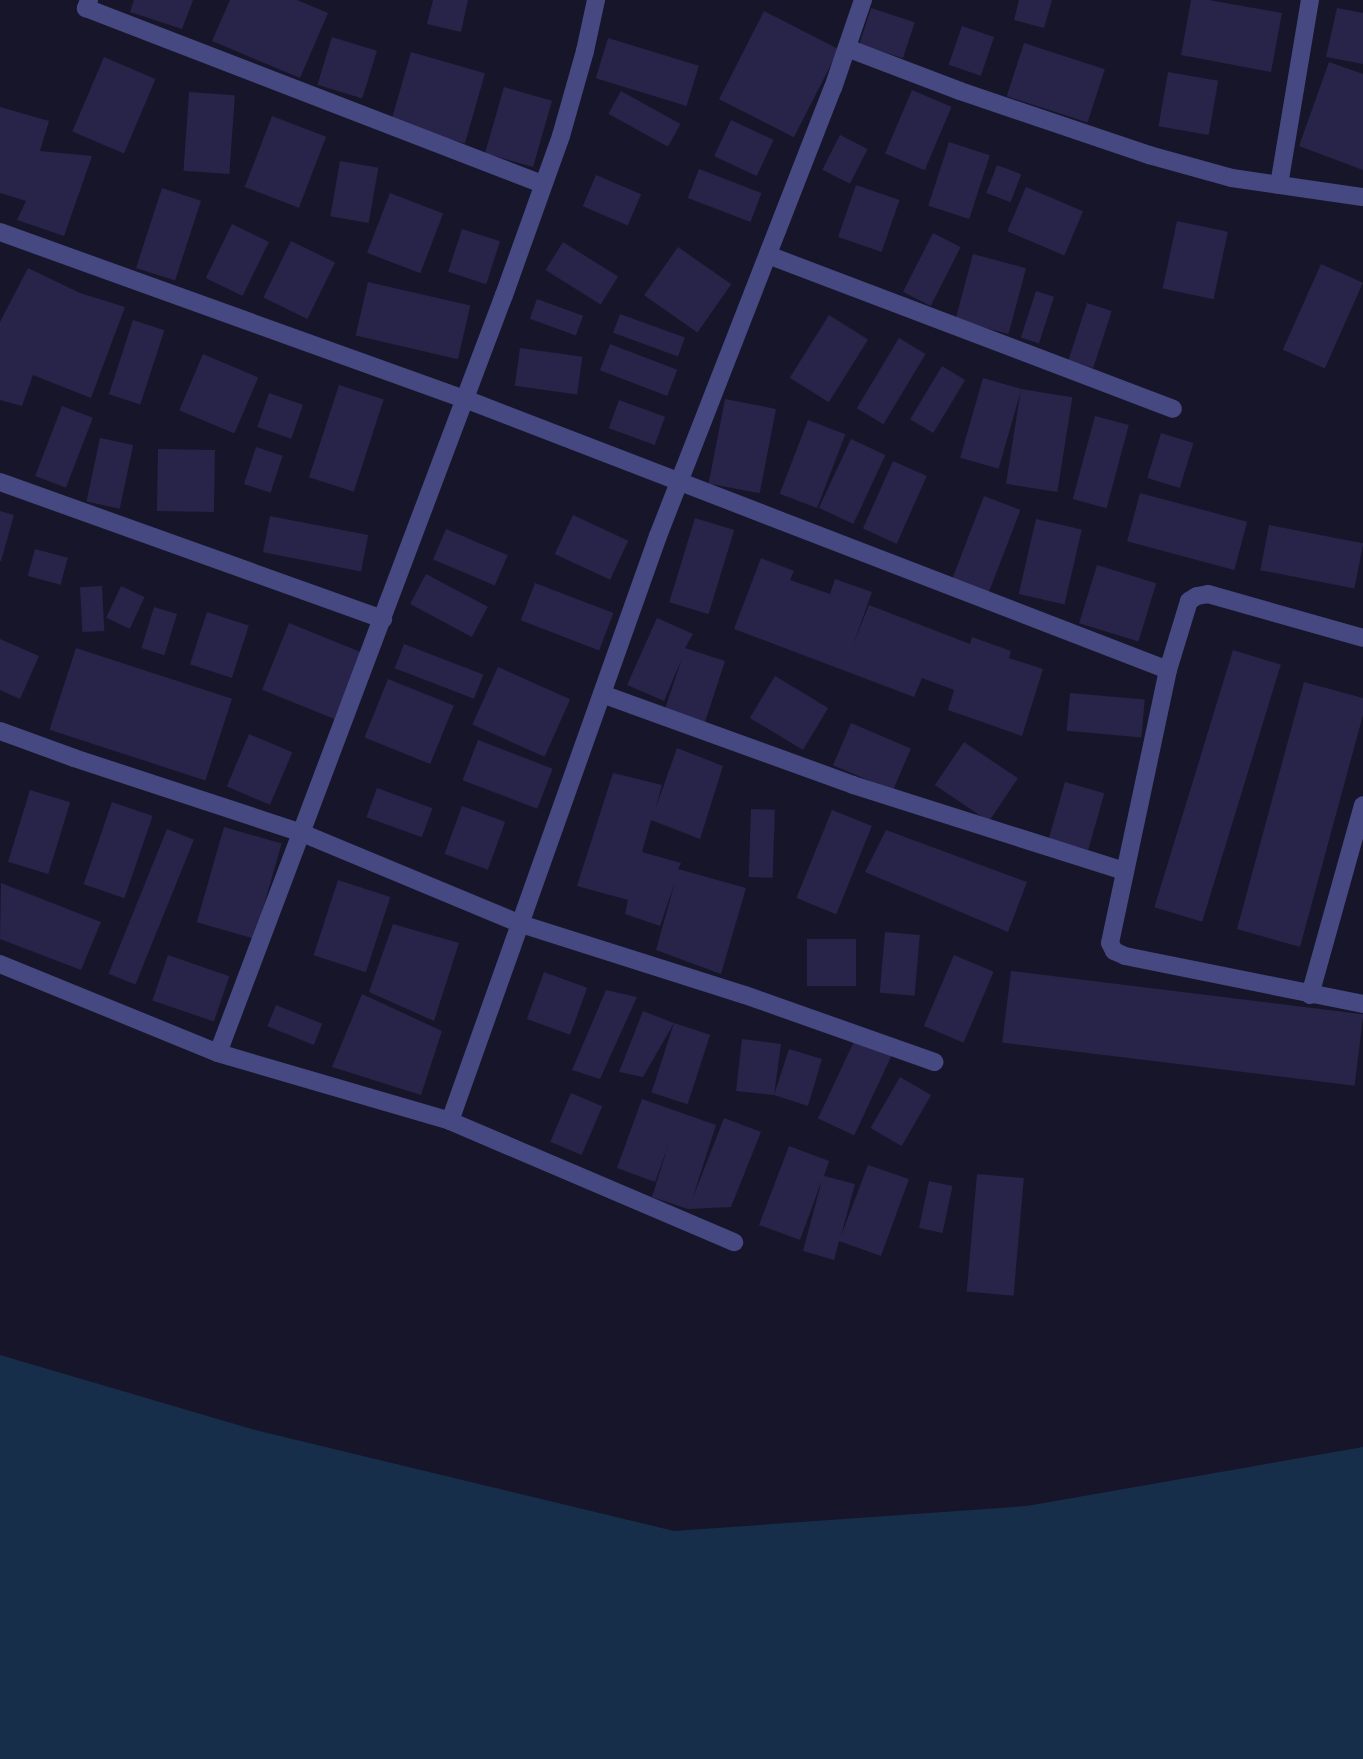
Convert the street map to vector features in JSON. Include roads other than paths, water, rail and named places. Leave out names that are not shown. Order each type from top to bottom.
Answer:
[{"type":"street","points":[[89,0],[86,8],[544,184]]},
{"type":"street","points":[[218,1053],[544,184],[585,51],[596,0]]},
{"type":"street","points":[[450,1121],[678,484],[768,255],[863,0]]},
{"type":"street","points":[[1279,186],[1310,0]]},
{"type":"street","points":[[847,48],[960,91],[1149,155],[1232,178],[1363,197]]},
{"type":"street","points":[[0,232],[465,399],[678,484],[1168,670]]},
{"type":"street","points":[[768,255],[1173,409]]},
{"type":"street","points":[[0,482],[383,619]]},
{"type":"street","points":[[1363,638],[1208,594],[1189,601],[1168,670],[1110,943],[1114,951],[1125,956],[1363,1004]]},
{"type":"street","points":[[602,694],[853,785],[1124,871]]},
{"type":"street","points":[[0,731],[74,758],[302,832],[521,923],[745,995],[934,1062]]},
{"type":"street","points":[[1310,995],[1363,805]]},
{"type":"street","points":[[0,964],[218,1053],[450,1121],[734,1242]]},
{"type":"water","points":[[0,1355],[255,1430],[674,1531],[1027,1506],[1363,1447],[1363,1759],[0,1759]]}]
